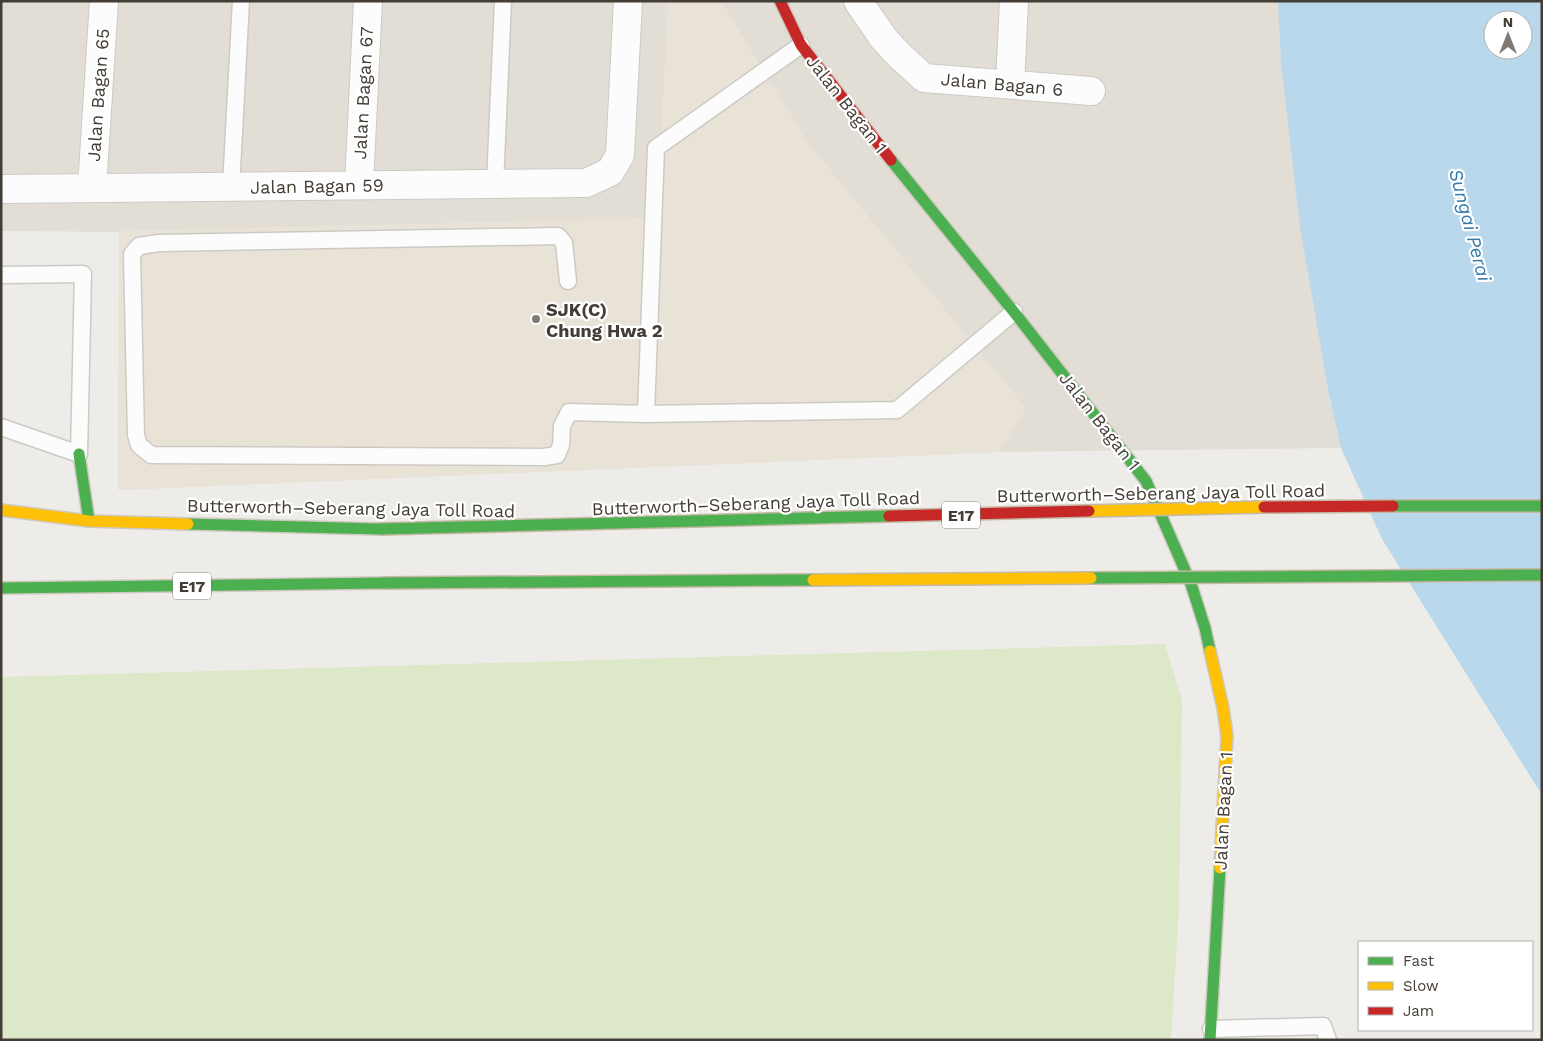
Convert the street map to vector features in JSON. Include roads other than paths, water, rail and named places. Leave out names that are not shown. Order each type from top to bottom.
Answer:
[{"type":"main road","name":"Jalan Bagan 1","points":[[780,1],[801,45],[855,116],[1014,312],[1146,480],[1191,584],[1205,628],[1223,708],[1227,736],[1210,1034]]},
{"type":"main road","points":[[79,454],[89,521]]},
{"type":"main road","name":"Butterworth–Seberang Jaya Toll Road","points":[[1,510],[89,521],[380,529],[1303,506],[1542,506]]},
{"type":"main road","name":"E17","points":[[1,588],[383,583],[1542,575]]},
{"type":"street","name":"Jalan Bagan 65","points":[[92,188],[104,1]]},
{"type":"street","name":"Jalan Bagan 67","points":[[358,185],[368,1]]},
{"type":"street","name":"Jalan Bagan 59","points":[[1,189],[586,183],[610,172],[620,155],[628,1]]},
{"type":"street","name":"Jalan Bagan 6","points":[[858,1],[884,39],[898,55],[924,78],[1091,91]]},
{"type":"street","points":[[1010,84],[1014,1]]},
{"type":"lane","points":[[231,186],[241,1]]},
{"type":"lane","points":[[495,184],[503,1]]},
{"type":"lane","points":[[646,414],[656,148],[801,45]]},
{"type":"lane","points":[[568,281],[564,244],[558,236],[158,244],[139,246],[132,254],[136,435],[139,445],[151,455],[544,457],[557,455],[562,446],[562,426],[569,412],[646,414],[897,410],[1014,312]]},
{"type":"lane","points":[[1,275],[83,274],[79,454],[1,427]]},
{"type":"lane","points":[[1210,1034],[1323,1026],[1328,1040]]},
{"type":"water","name":"Sungai Perai","points":[[1278,1],[1542,1],[1542,795],[1382,539],[1341,448],[1328,390],[1300,228],[1281,65]]},
{"type":"place","name":"SJK(C) Chung Hwa 2","points":[[536,319]]}]
